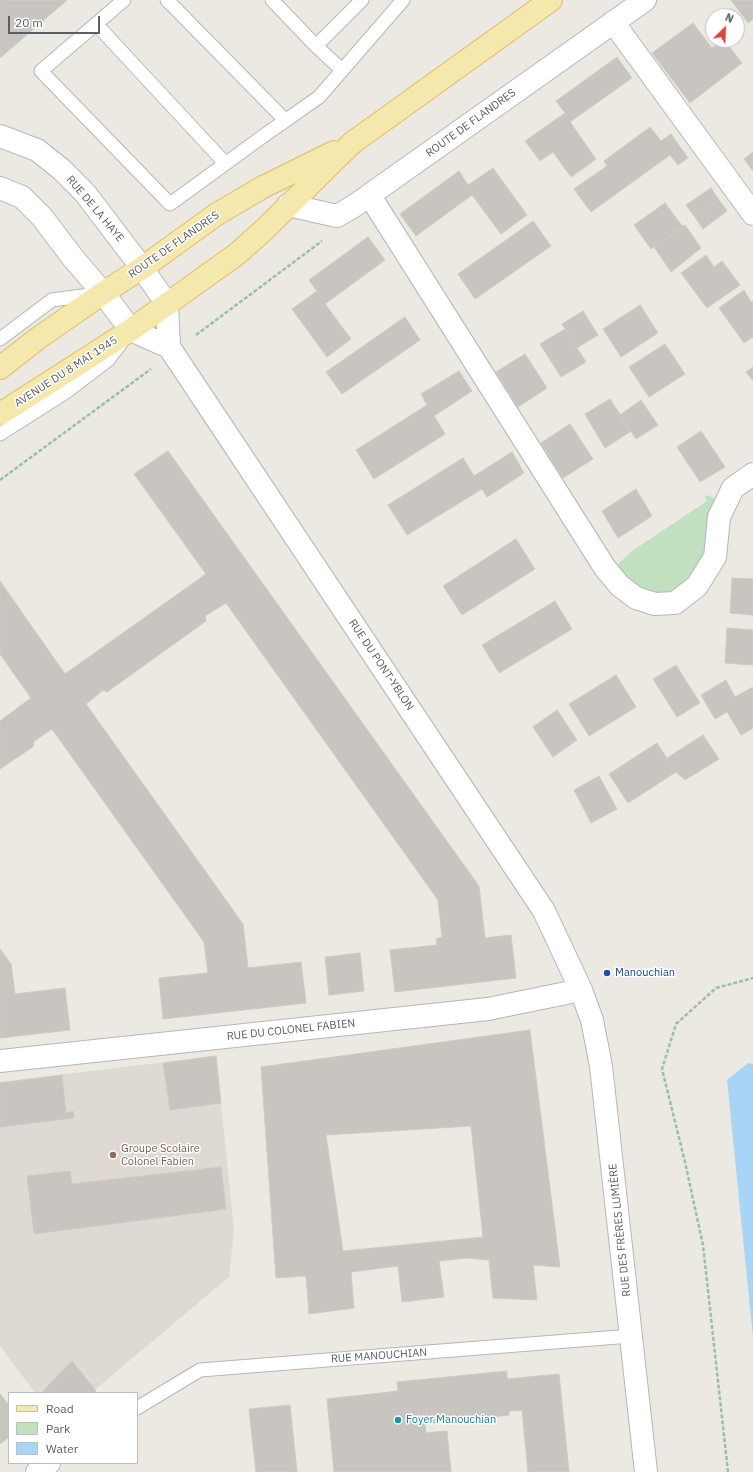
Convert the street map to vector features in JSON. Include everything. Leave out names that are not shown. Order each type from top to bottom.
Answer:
[{"type":"main road","name":"ROUTE DE FLANDRES","points":[[131,330],[237,254],[352,143],[551,0]]},
{"type":"main road","name":"ROUTE DE FLANDRES","points":[[103,293],[142,268],[217,214],[263,187],[352,143]]},
{"type":"main road","points":[[0,368],[37,339],[103,293]]},
{"type":"main road","name":"AVENUE DU 8 MAI 1945","points":[[0,414],[131,330]]},
{"type":"street","name":"ROUTE DE FLANDRES","points":[[288,205],[337,216],[370,196],[645,0]]},
{"type":"street","points":[[613,22],[753,214]]},
{"type":"street","name":"RUE DE LA HAYE","points":[[0,136],[36,150],[61,169],[84,193],[142,268]]},
{"type":"street","points":[[0,188],[22,197],[42,217],[131,330],[169,347],[167,304],[142,268]]},
{"type":"street","points":[[370,196],[605,568],[620,586],[636,598],[655,604],[675,603],[698,586],[715,557],[719,517],[733,488],[753,474]]},
{"type":"street","name":"RUE DU PONT-YBLON","points":[[169,347],[544,911],[581,990]]},
{"type":"street","name":"RUE DU COLONEL FABIEN","points":[[0,1061],[488,1009],[581,990]]},
{"type":"street","name":"RUE DES FRÈRES LUMIÈRE","points":[[581,990],[592,1020],[601,1066],[646,1472]]},
{"type":"street","points":[[36,1472],[48,1464]]},
{"type":"lane","points":[[124,0],[41,71],[170,204],[225,163],[319,97],[403,0]]},
{"type":"lane","points":[[167,0],[285,120]]},
{"type":"lane","points":[[272,0],[316,46],[342,70]]},
{"type":"lane","points":[[316,46],[362,0]]},
{"type":"lane","points":[[96,24],[225,163]]},
{"type":"lane","points":[[0,339],[52,300],[103,293]]},
{"type":"lane","points":[[0,434],[66,392],[108,360],[131,330]]},
{"type":"lane","name":"RUE MANOUCHIAN","points":[[138,1407],[200,1370],[631,1336]]},
{"type":"path","points":[[728,1472],[703,1245],[685,1162],[662,1069],[676,1024],[716,988],[753,978]]},
{"type":"shaded area","name":"Groupe Scolaire Colonel Fabien","points":[[216,1056],[234,1229],[229,1277],[92,1392],[34,1392],[0,1346],[0,1082]]},
{"type":"green space","points":[[706,495],[714,498],[703,560],[685,586],[657,594],[643,591],[630,584],[616,566],[632,551],[707,501],[705,497]]},
{"type":"water","points":[[748,1063],[753,1064],[753,1337],[727,1080]]},
{"type":"building","points":[[0,0],[67,0],[0,58]]},
{"type":"building","points":[[731,0],[753,0],[753,19],[748,23],[745,19],[745,8],[737,8]]},
{"type":"building","points":[[693,23],[705,39],[705,48],[730,48],[742,63],[690,103],[652,53]]},
{"type":"building","points":[[617,57],[632,78],[570,122],[596,159],[571,177],[553,152],[540,161],[525,141],[565,113],[556,101]]},
{"type":"building","points":[[650,127],[661,141],[671,134],[688,158],[678,165],[670,155],[591,212],[574,189],[607,166],[604,161]]},
{"type":"building","points":[[753,152],[753,171],[744,159]]},
{"type":"building","points":[[493,168],[527,215],[501,234],[472,195],[416,236],[400,214],[459,171],[468,185]]},
{"type":"building","points":[[711,188],[719,200],[695,217],[686,205]]},
{"type":"building","points":[[719,200],[727,211],[703,229],[695,217]]},
{"type":"building","points":[[665,203],[683,227],[651,249],[634,225]]},
{"type":"building","points":[[533,221],[551,246],[475,299],[458,274]]},
{"type":"building","points":[[685,225],[701,248],[671,272],[654,247]]},
{"type":"building","points":[[368,237],[385,260],[325,304],[351,339],[327,357],[292,309],[317,291],[309,280]]},
{"type":"building","points":[[706,255],[714,267],[722,261],[740,285],[707,308],[681,273]]},
{"type":"building","points":[[744,290],[751,302],[753,301],[753,337],[744,343],[719,308]]},
{"type":"building","points":[[640,305],[658,333],[621,357],[603,329]]},
{"type":"building","points":[[583,311],[598,335],[577,348],[562,324]]},
{"type":"building","points":[[405,317],[420,340],[342,394],[326,372]]},
{"type":"building","points":[[565,329],[586,362],[561,377],[540,344]]},
{"type":"building","points":[[665,344],[685,374],[649,397],[629,367]]},
{"type":"building","points":[[525,354],[547,388],[518,407],[496,372]]},
{"type":"building","points":[[753,367],[753,381],[746,372]]},
{"type":"building","points":[[459,371],[472,391],[434,416],[445,434],[374,479],[356,450],[427,405],[421,394]]},
{"type":"building","points":[[610,399],[631,431],[605,448],[585,414]]},
{"type":"building","points":[[641,400],[658,425],[636,439],[620,415]]},
{"type":"building","points":[[570,424],[593,459],[563,478],[541,443]]},
{"type":"building","points":[[701,431],[725,467],[700,482],[677,447]]},
{"type":"building","points":[[168,451],[479,886],[485,938],[511,935],[516,978],[395,992],[390,950],[437,945],[436,939],[442,937],[438,900],[226,603],[205,616],[206,621],[107,692],[103,690],[86,704],[243,924],[248,968],[301,962],[306,1003],[163,1019],[159,978],[208,973],[204,942],[52,729],[33,742],[34,746],[0,769],[0,721],[31,698],[0,654],[0,581],[65,674],[206,574],[134,474]]},
{"type":"building","points":[[512,452],[524,473],[487,497],[482,489],[407,535],[388,505],[463,458],[474,476]]},
{"type":"building","points":[[636,489],[652,516],[618,538],[602,511]]},
{"type":"building","points":[[516,539],[535,569],[462,615],[443,586]]},
{"type":"building","points":[[732,578],[753,579],[753,615],[730,613]]},
{"type":"building","points":[[555,601],[572,629],[499,673],[482,645]]},
{"type":"building","points":[[727,628],[753,630],[753,665],[725,663]]},
{"type":"building","points":[[676,665],[700,703],[677,717],[653,679]]},
{"type":"building","points":[[616,675],[636,707],[589,736],[569,704]]},
{"type":"building","points":[[726,680],[735,697],[753,687],[753,728],[741,735],[727,712],[715,719],[701,695]]},
{"type":"building","points":[[557,710],[577,740],[553,757],[533,727]]},
{"type":"building","points":[[703,735],[719,759],[685,780],[676,772],[667,758]]},
{"type":"building","points":[[657,743],[676,772],[628,803],[609,774]]},
{"type":"building","points":[[599,776],[617,809],[591,823],[574,790]]},
{"type":"building","points":[[0,949],[11,964],[15,994],[65,988],[70,1030],[0,1038]]},
{"type":"building","points":[[360,953],[364,991],[329,995],[325,957]]},
{"type":"building","points":[[530,1030],[560,1267],[533,1265],[537,1300],[493,1298],[489,1260],[466,1258],[439,1261],[444,1297],[402,1302],[398,1266],[351,1272],[354,1308],[309,1314],[306,1276],[276,1278],[261,1067]],"holes":[[[471,1126],[483,1237],[343,1251],[326,1135]]]},
{"type":"building","points":[[216,1056],[221,1103],[170,1110],[163,1063]]},
{"type":"building","points":[[62,1075],[66,1113],[73,1111],[74,1118],[0,1127],[0,1083]]},
{"type":"building","points":[[221,1167],[226,1209],[34,1234],[27,1176],[70,1171],[72,1184]]},
{"type":"building","points":[[72,1361],[96,1391],[44,1392]]},
{"type":"building","name":"Foyer Manouchian","points":[[507,1371],[507,1379],[559,1374],[569,1472],[528,1472],[522,1410],[509,1411],[509,1415],[425,1424],[426,1433],[447,1431],[451,1472],[334,1472],[327,1399],[398,1391],[397,1382]]},
{"type":"building","points":[[0,1394],[8,1404],[8,1438],[0,1444]]},
{"type":"building","points":[[290,1405],[297,1472],[256,1472],[249,1409]]},
{"type":"place","name":"Manouchian","points":[[607,973]]},
{"type":"place","name":"Groupe Scolaire Colonel Fabien","points":[[113,1155]]},
{"type":"place","name":"Foyer Manouchian","points":[[398,1420]]}]
